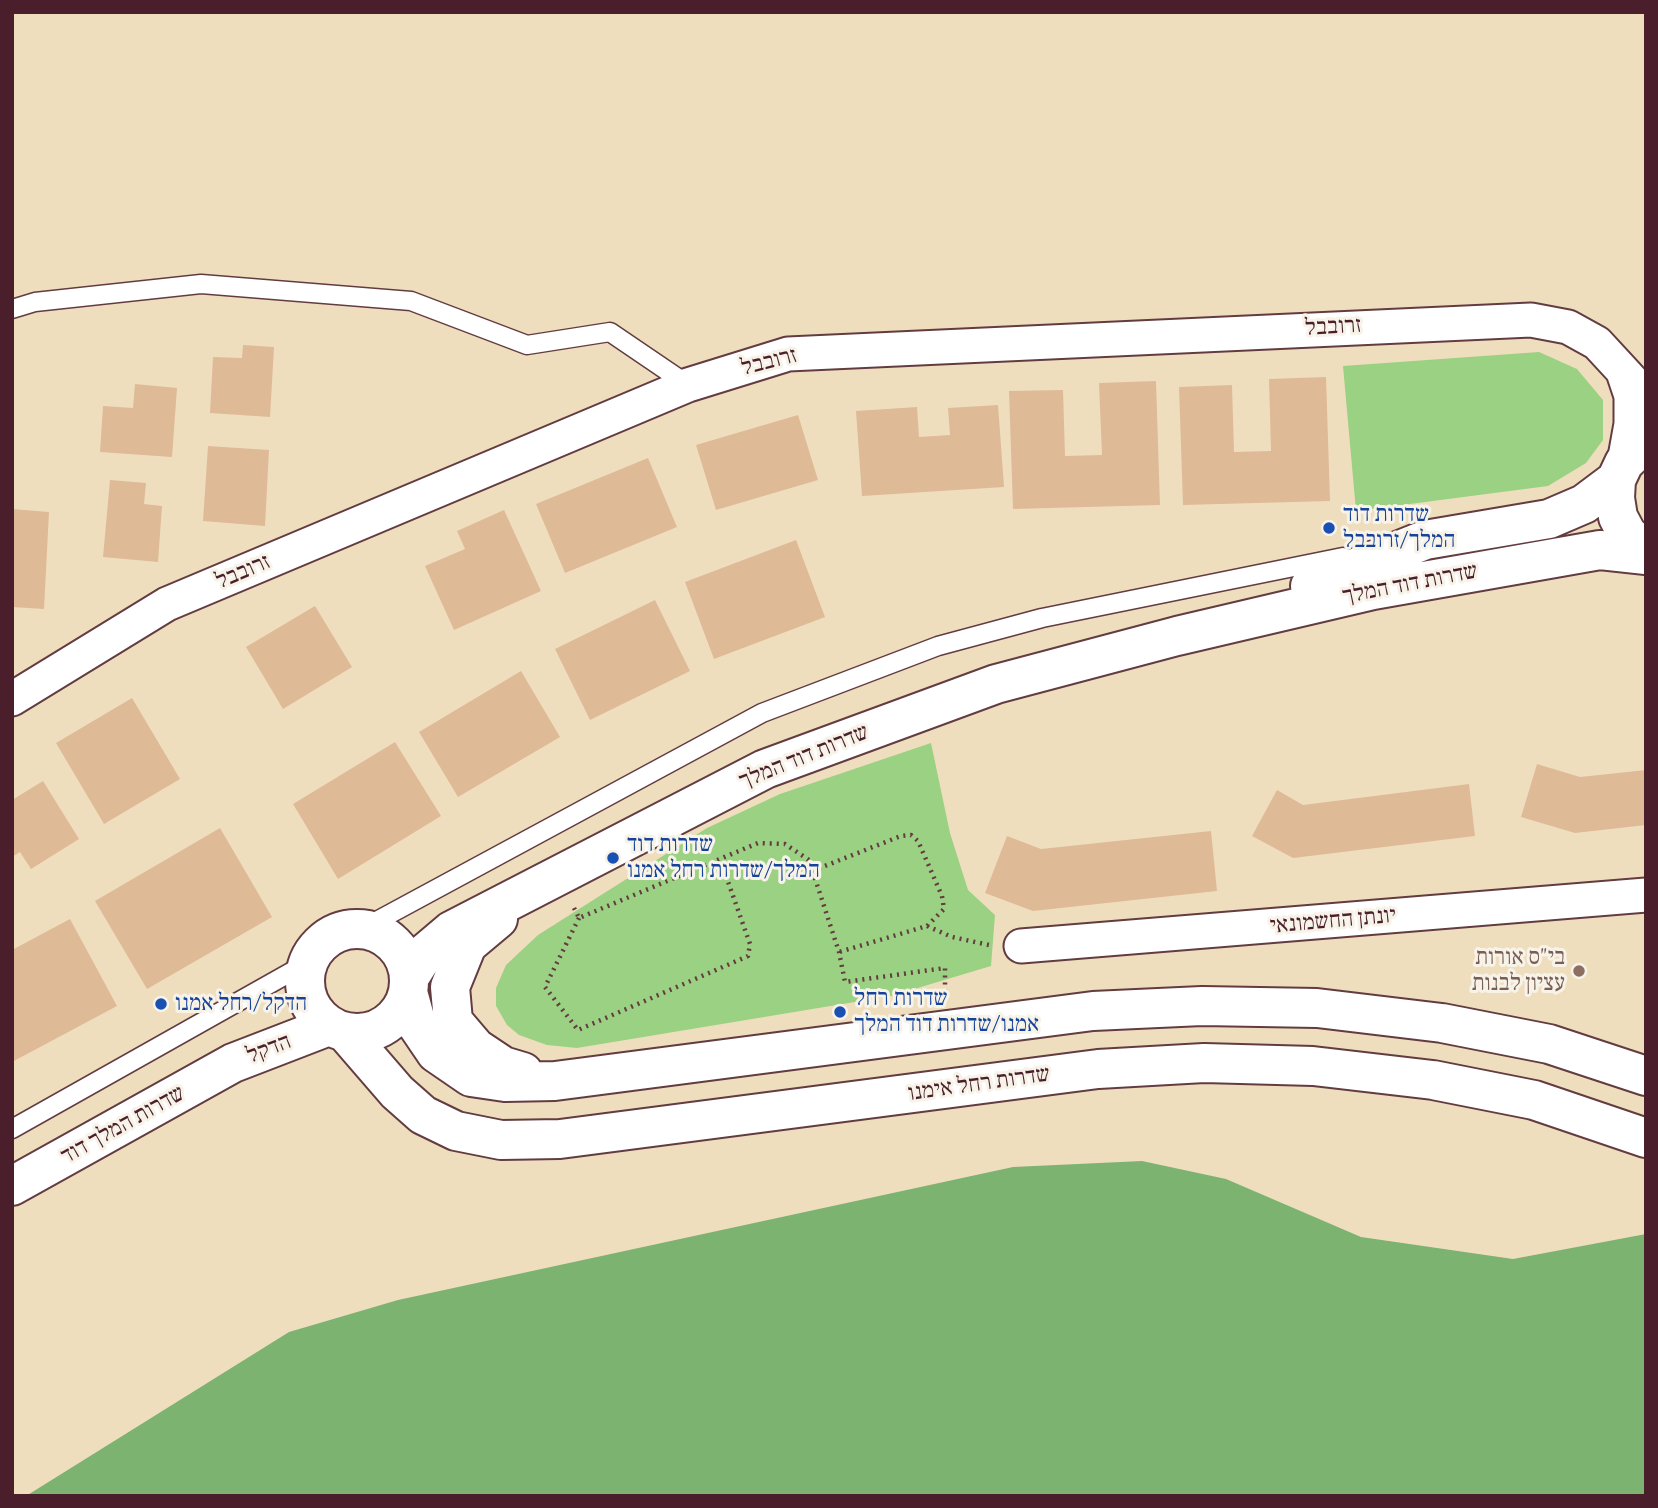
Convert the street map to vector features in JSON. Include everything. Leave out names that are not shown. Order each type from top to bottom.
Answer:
[{"type":"street","name":"זרובבל","points":[[12,699],[167,604],[688,385],[789,354],[1531,320],[1568,327],[1597,343],[1646,396]]},
{"type":"street","points":[[1623,370],[1631,396],[1631,424],[1629,462],[1618,517],[1627,534],[1646,552]]},
{"type":"street","name":"שדרות דוד המלך","points":[[1177,636],[1425,540],[1549,519],[1584,504],[1629,462]]},
{"type":"street","name":"שדרות דוד המלך","points":[[409,985],[425,953],[451,930],[765,769],[996,684],[1177,636],[1373,590],[1478,569],[1600,550],[1646,552]]},
{"type":"street","points":[[548,881],[467,945],[450,987],[453,1021],[475,1048],[503,1066],[555,1081]]},
{"type":"street","name":"יונתן החשמונאי","points":[[1021,946],[1646,895]]},
{"type":"street","points":[[409,985],[402,1008],[378,1029],[362,1034],[337,1029],[311,1006],[305,972],[315,948],[328,936],[344,930],[368,930],[398,949],[409,985],[417,1025],[436,1053],[471,1077],[505,1082],[555,1081],[1093,1011],[1202,1006],[1317,1008],[1442,1023],[1549,1044],[1646,1076]]},
{"type":"street","name":"שדרות דוד המלך","points":[[368,930],[451,930]]},
{"type":"street","name":"הדקל","points":[[233,1063],[277,1018],[305,972]]},
{"type":"street","name":"הדקל","points":[[233,1063],[337,1029]]},
{"type":"street","name":"שדרות רחל אימנו","points":[[337,1029],[397,1092],[423,1115],[456,1131],[501,1140],[560,1139],[1098,1069],[1204,1063],[1313,1066],[1433,1080],[1534,1100],[1646,1138]]},
{"type":"street","name":"שדרות המלך דוד","points":[[12,1186],[233,1063]]},
{"type":"lane","points":[[12,309],[35,302],[201,284],[411,301],[527,345],[610,332],[688,385]]},
{"type":"lane","points":[[368,930],[762,713],[937,646],[1042,618],[1425,540]]},
{"type":"lane","points":[[12,1129],[305,972]]},
{"type":"path","points":[[812,871],[901,836],[911,835],[918,841],[942,896],[944,909],[927,926],[839,952]]},
{"type":"path","points":[[720,859],[750,944],[748,956],[578,1030],[545,987],[579,918],[758,843],[785,844],[801,852],[808,860],[839,952],[845,982],[945,968],[946,1030]]},
{"type":"path","points":[[548,881],[579,918]]},
{"type":"path","points":[[927,926],[963,940],[1021,946]]},
{"type":"green space","points":[[1539,352],[1577,369],[1603,400],[1603,440],[1586,463],[1548,486],[1356,511],[1343,366]]},
{"type":"green space","points":[[931,743],[950,833],[968,890],[995,915],[991,966],[891,996],[577,1048],[547,1045],[519,1035],[507,1025],[496,1006],[496,988],[506,965],[538,935],[707,828],[780,794]]},
{"type":"green space","points":[[1142,1161],[1226,1179],[1361,1237],[1513,1259],[1646,1234],[1646,1496],[26,1496],[289,1332],[398,1300],[1013,1167]]},
{"type":"building","points":[[243,345],[274,347],[270,417],[210,413],[213,357],[242,358]]},
{"type":"building","points":[[1326,377],[1330,501],[1183,505],[1179,387],[1232,385],[1234,452],[1271,451],[1269,379]]},
{"type":"building","points":[[1156,381],[1160,505],[1013,509],[1009,391],[1063,390],[1065,456],[1102,455],[1099,383]]},
{"type":"building","points":[[135,384],[177,388],[172,457],[100,452],[103,406],[133,408]]},
{"type":"building","points":[[998,405],[1004,487],[862,496],[856,411],[917,407],[919,437],[950,435],[948,408]]},
{"type":"building","points":[[798,415],[818,480],[716,510],[696,445]]},
{"type":"building","points":[[208,446],[269,450],[265,526],[203,521]]},
{"type":"building","points":[[648,458],[677,527],[565,573],[536,504]]},
{"type":"building","points":[[110,480],[146,483],[144,504],[162,506],[158,562],[103,557]]},
{"type":"building","points":[[12,509],[49,512],[44,609],[12,607]]},
{"type":"building","points":[[504,510],[541,591],[454,630],[425,566],[465,549],[457,531]]},
{"type":"building","points":[[796,540],[825,617],[714,659],[685,582]]},
{"type":"building","points":[[655,600],[690,671],[590,720],[555,649]]},
{"type":"building","points":[[315,606],[352,667],[283,709],[246,647]]},
{"type":"building","points":[[521,671],[560,737],[458,797],[419,732]]},
{"type":"building","points":[[132,698],[180,779],[104,824],[56,743]]},
{"type":"building","points":[[395,742],[441,816],[338,879],[293,804]]},
{"type":"building","points":[[1537,764],[1580,777],[1646,770],[1646,825],[1575,833],[1521,817]]},
{"type":"building","points":[[43,781],[79,839],[31,869],[20,852],[12,857],[12,800]]},
{"type":"building","points":[[1469,784],[1475,836],[1293,858],[1252,836],[1277,790],[1303,805]]},
{"type":"building","points":[[220,828],[272,917],[147,989],[95,901]]},
{"type":"building","points":[[1211,831],[1217,891],[1033,911],[985,893],[1007,836],[1041,849]]},
{"type":"building","points":[[70,919],[117,1006],[12,1062],[12,950]]},
{"type":"place","name":"שדרות דוד המלך/זרובבל","points":[[1329,528]]},
{"type":"place","name":"שדרות דוד המלך/שדרות רחל אמנו","points":[[613,858]]},
{"type":"place","name":"בי\"ס אורות עציון לבנות","points":[[1579,971]]},
{"type":"place","name":"הדקל/רחל אמנו","points":[[161,1004]]},
{"type":"place","name":"שדרות רחל אמנו/שדרות דוד המלך","points":[[840,1012]]}]
